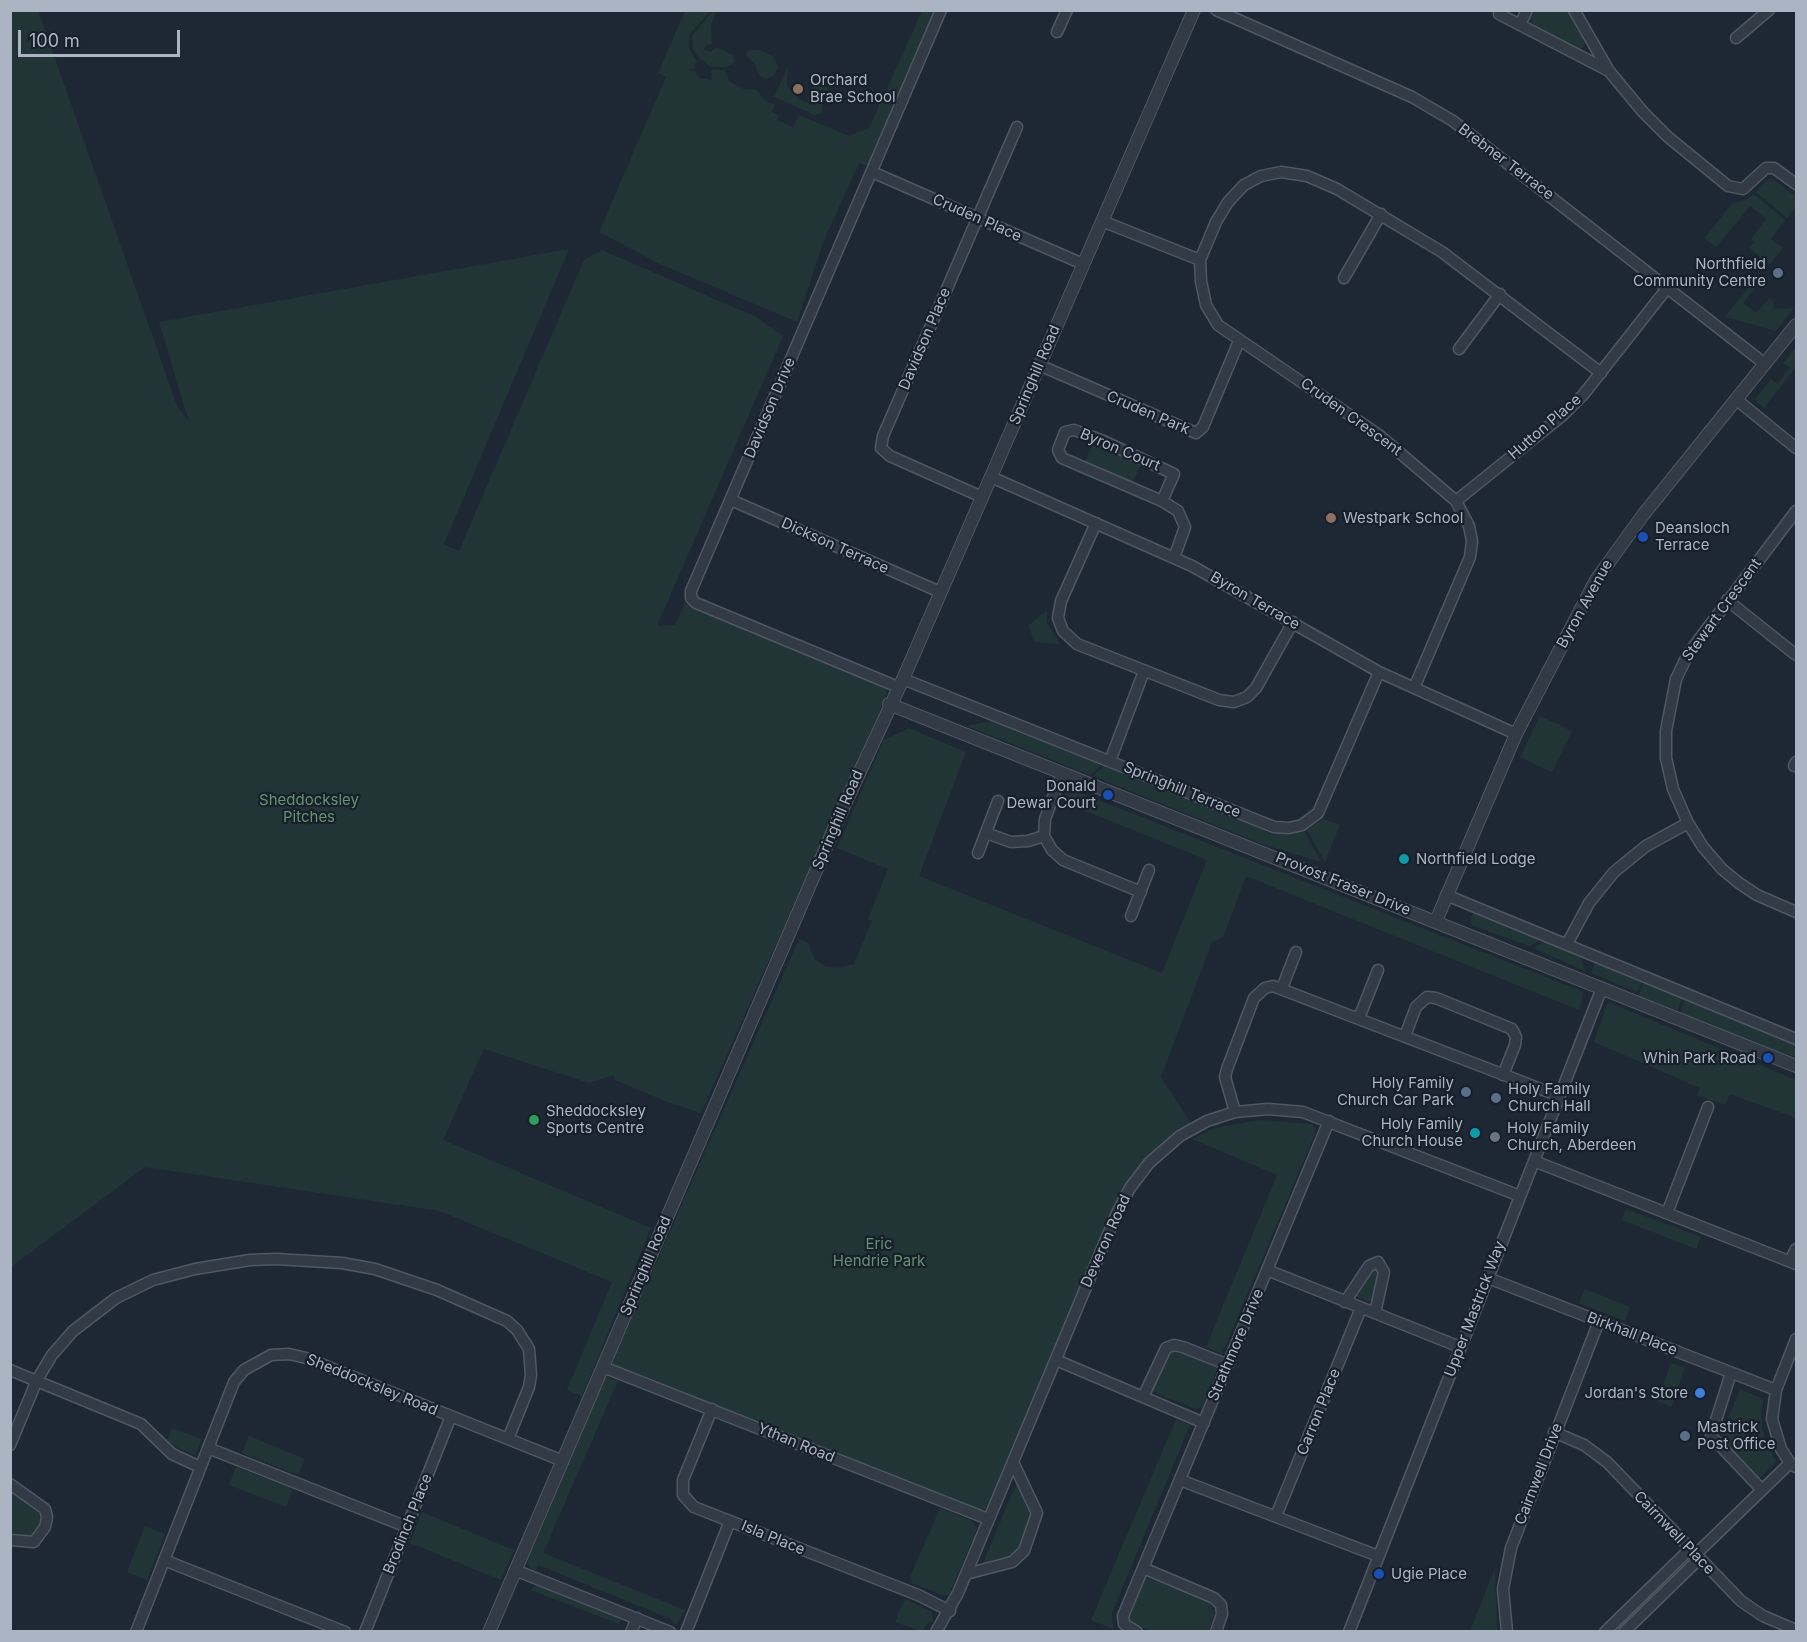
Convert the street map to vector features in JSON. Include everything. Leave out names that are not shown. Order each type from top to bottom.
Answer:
[{"type":"street","name":"Davidson Drive","points":[[900,683],[696,603],[691,598],[691,591],[941,10]]},
{"type":"street","points":[[1057,32],[1067,10]]},
{"type":"street","name":"Springhill Road","points":[[489,1632],[889,704],[991,477],[1194,10]]},
{"type":"street","name":"Brebner Terrace","points":[[1216,10],[1412,97],[1453,121],[1765,364]]},
{"type":"street","points":[[1520,25],[1527,10]]},
{"type":"street","points":[[1574,10],[1609,71],[1668,137],[1728,186],[1743,189],[1766,168],[1774,168],[1797,184]]},
{"type":"street","points":[[1736,38],[1769,10]]},
{"type":"street","points":[[1499,14],[1609,71]]},
{"type":"street","name":"Davidson Place","points":[[982,497],[890,456],[881,448],[883,436],[1017,127]]},
{"type":"street","name":"Cruden Place","points":[[872,172],[1083,264]]},
{"type":"street","points":[[1102,221],[1200,260],[1228,202],[1244,185],[1261,176],[1281,172],[1307,176],[1381,214],[1442,252],[1601,373]]},
{"type":"street","points":[[1344,278],[1381,214]]},
{"type":"street","name":"Cruden Crescent","points":[[1200,260],[1206,305],[1218,325],[1379,435],[1456,501],[1468,526],[1472,541],[1470,557],[1414,688]]},
{"type":"street","name":"Hutton Place","points":[[1456,501],[1563,415],[1601,373],[1668,287]]},
{"type":"street","points":[[1459,349],[1500,294]]},
{"type":"street","name":"Byron Avenue","points":[[1436,921],[1515,734],[1596,580],[1643,515],[1797,325]]},
{"type":"street","name":"Cruden Park","points":[[1039,365],[1196,433],[1203,427],[1239,341]]},
{"type":"street","points":[[1737,400],[1797,448]]},
{"type":"street","name":"Byron Court","points":[[1162,501],[1174,474],[1101,440],[1074,430],[1065,432],[1058,450],[1062,458],[1162,501],[1178,511],[1184,518],[1184,536],[1174,558]]},
{"type":"street","name":"Byron Terrace","points":[[991,477],[1174,558],[1293,622],[1379,672],[1515,734]]},
{"type":"street","name":"Dickson Terrace","points":[[731,500],[940,592]]},
{"type":"street","name":"Stewart Crescent","points":[[1797,511],[1688,654],[1676,679],[1665,731],[1666,758],[1673,789],[1688,823],[1716,862],[1757,896],[1797,912]]},
{"type":"street","points":[[1096,523],[1060,601],[1058,618],[1063,632],[1077,644],[1219,700],[1234,702],[1247,697],[1256,688],[1293,622]]},
{"type":"street","points":[[1727,600],[1797,655]]},
{"type":"street","points":[[1110,761],[1144,671]]},
{"type":"street","name":"Springhill Terrace","points":[[900,683],[1110,761],[1274,827],[1289,828],[1302,825],[1318,813],[1379,672]]},
{"type":"street","name":"Provost Fraser Drive","points":[[889,704],[1797,1066]]},
{"type":"street","points":[[1062,773],[1046,819],[1044,836],[1052,850],[1063,860],[1140,892]]},
{"type":"street","points":[[978,854],[998,801]]},
{"type":"street","points":[[1567,944],[1589,903],[1614,872],[1646,846],[1688,823]]},
{"type":"street","points":[[986,833],[1011,842],[1028,841],[1044,836]]},
{"type":"street","points":[[1131,916],[1149,870]]},
{"type":"street","points":[[1446,895],[1797,1039]]},
{"type":"street","points":[[1282,988],[1296,952]]},
{"type":"street","points":[[1359,1018],[1378,970]]},
{"type":"street","points":[[1235,1112],[1226,1077],[1254,999],[1265,988],[1282,988],[1559,1096]]},
{"type":"street","name":"Upper Mastrick Way","points":[[1349,1632],[1602,988]]},
{"type":"street","points":[[1405,1036],[1421,1001],[1436,998],[1512,1029],[1515,1045],[1503,1075]]},
{"type":"street","points":[[1667,1213],[1708,1107]]},
{"type":"street","name":"Deveron Road","points":[[936,1632],[950,1611],[966,1574],[1117,1213],[1130,1188],[1149,1163],[1180,1136],[1207,1121],[1235,1112],[1268,1109],[1303,1112],[1520,1196]]},
{"type":"street","name":"Strathmore Drive","points":[[1137,1632],[1124,1624],[1123,1616],[1329,1121]]},
{"type":"street","points":[[1533,1161],[1793,1263],[1797,1249]]},
{"type":"street","points":[[10,1445],[36,1380],[57,1348],[73,1331],[116,1298],[153,1280],[213,1265],[250,1260],[342,1263],[375,1269],[437,1290],[498,1315],[517,1330],[529,1349],[531,1375],[529,1387],[508,1439]]},
{"type":"street","points":[[1345,1302],[1369,1266],[1378,1262],[1384,1272],[1375,1313]]},
{"type":"street","points":[[1267,1270],[1460,1347]]},
{"type":"street","name":"Birkhall Place","points":[[1488,1278],[1776,1390]]},
{"type":"street","name":"Carron Place","points":[[1276,1516],[1361,1308]]},
{"type":"street","name":"Cairnwell Drive","points":[[1507,1632],[1503,1589],[1506,1567],[1554,1432],[1599,1321]]},
{"type":"street","points":[[1605,1632],[1695,1554],[1762,1490],[1793,1465],[1776,1436],[1772,1419],[1776,1390],[1797,1339]]},
{"type":"street","points":[[1143,1397],[1166,1348],[1174,1345],[1183,1347],[1228,1365]]},
{"type":"street","name":"Sheddocksley Road","points":[[136,1632],[234,1382],[244,1370],[271,1355],[289,1354],[306,1358],[563,1461]]},
{"type":"street","points":[[1056,1360],[1204,1423]]},
{"type":"street","name":"Ythan Road","points":[[603,1367],[988,1519]]},
{"type":"street","points":[[10,1370],[141,1425],[172,1454],[200,1467]]},
{"type":"street","points":[[1731,1373],[1711,1436],[1762,1490]]},
{"type":"street","name":"Isla Place","points":[[712,1409],[682,1488],[683,1495],[694,1507],[918,1595],[950,1611]]},
{"type":"street","name":"Brodinch Place","points":[[365,1632],[452,1416]]},
{"type":"street","name":"Cairnwell Place","points":[[1554,1432],[1584,1445],[1607,1462],[1741,1601],[1763,1616],[1797,1630]]},
{"type":"street","points":[[208,1448],[407,1527]]},
{"type":"street","points":[[966,1574],[1012,1562],[1019,1558],[1028,1541],[1037,1513],[1013,1461]]},
{"type":"street","points":[[1180,1479],[1378,1557]]},
{"type":"street","points":[[10,1484],[45,1509],[46,1517],[45,1527],[34,1542],[10,1540]]},
{"type":"street","points":[[686,1632],[730,1521]]},
{"type":"street","points":[[1624,1632],[1695,1554]]},
{"type":"street","points":[[164,1560],[345,1632]]},
{"type":"street","points":[[1143,1568],[1214,1598],[1221,1605],[1222,1614],[1215,1632]]},
{"type":"street","points":[[515,1570],[670,1632]]},
{"type":"street","points":[[632,1632],[637,1618]]},
{"type":"green space","name":"Sheddocksley Pitches","points":[[38,10],[177,406],[189,422],[159,322],[569,249],[444,544],[459,551],[584,260],[602,250],[756,317],[783,336],[657,626],[675,625],[685,603],[882,683],[887,693],[878,715],[701,1113],[615,1080],[614,1075],[589,1083],[484,1049],[443,1140],[651,1228],[582,1396],[567,1390],[612,1282],[440,1211],[145,1167],[11,1267],[10,11]]},
{"type":"green space","points":[[685,11],[710,11],[689,35],[689,48],[697,62],[694,64],[696,69],[687,69],[696,72],[699,78],[712,80],[711,70],[725,70],[729,82],[744,89],[756,90],[767,102],[775,105],[772,112],[778,115],[777,120],[793,127],[799,115],[849,136],[869,128],[922,11],[935,11],[868,166],[859,163],[824,240],[797,322],[660,264],[599,232],[666,77],[658,73]]},
{"type":"green space","points":[[713,11],[716,11],[711,26],[712,44],[705,45],[704,50],[711,52],[716,47],[733,55],[735,62],[727,67],[711,67],[699,58],[693,49],[692,36]]},
{"type":"green space","points":[[1533,11],[1569,11],[1585,43],[1584,47],[1578,50],[1535,28],[1530,18]]},
{"type":"green space","points":[[749,50],[760,50],[774,57],[778,67],[774,76],[766,79],[760,76],[754,63],[746,55]]},
{"type":"green space","points":[[788,66],[787,86],[799,99],[807,103],[810,90],[815,84],[828,87],[822,102],[822,113],[815,115],[774,97]]},
{"type":"green space","points":[[1768,179],[1773,179],[1796,197],[1796,205],[1787,218],[1756,192]]},
{"type":"green space","points":[[1754,194],[1785,220],[1771,239],[1783,248],[1770,264],[1749,248],[1754,242],[1751,239],[1766,219],[1750,206],[1716,247],[1704,238],[1733,203],[1744,201]]},
{"type":"green space","points":[[1756,278],[1760,282],[1743,303],[1756,313],[1769,298],[1773,301],[1774,309],[1794,308],[1776,331],[1725,317]]},
{"type":"green space","points":[[1796,347],[1796,367],[1764,408],[1756,398],[1771,379],[1777,384],[1790,368],[1783,363]]},
{"type":"green space","points":[[1100,442],[1112,448],[1111,452],[1121,457],[1123,453],[1141,464],[1133,482],[1125,483],[1112,478],[1113,474],[1104,470],[1102,473],[1089,468],[1085,461],[1093,443]]},
{"type":"green space","points":[[1047,610],[1047,622],[1060,644],[1035,642],[1028,626]]},
{"type":"green space","points":[[1540,716],[1572,731],[1552,772],[1520,757]]},
{"type":"green space","points":[[996,720],[1104,763],[1090,775],[967,726]]},
{"type":"green space","name":"Eric Hendrie Park","points":[[909,728],[966,752],[919,876],[1162,973],[1207,860],[1061,801],[1068,788],[1581,991],[1583,994],[1579,1010],[1246,876],[1223,937],[1212,942],[1161,1077],[1191,1124],[1145,1160],[1126,1186],[991,1504],[979,1510],[611,1365],[799,939],[807,942],[816,961],[825,966],[837,968],[854,964],[872,921],[868,919],[888,869],[837,848],[884,740]]},
{"type":"green space","points":[[1107,764],[1272,831],[1303,829],[1321,862],[1265,845],[1093,776]]},
{"type":"green space","points":[[1323,819],[1340,825],[1325,862],[1307,830]]},
{"type":"green space","points":[[1474,911],[1542,939],[1530,946],[1473,926],[1470,921]]},
{"type":"green space","points":[[1546,941],[1580,955],[1585,971],[1533,948]]},
{"type":"green space","points":[[1596,960],[1642,980],[1637,992],[1591,973]]},
{"type":"green space","points":[[1644,981],[1683,996],[1677,1012],[1638,997]]},
{"type":"green space","points":[[1686,997],[1796,1043],[1796,1057],[1759,1046],[1680,1013]]},
{"type":"green space","points":[[1610,1003],[1796,1080],[1796,1118],[1730,1094],[1725,1105],[1697,1095],[1700,1088],[1594,1042],[1607,1004]]},
{"type":"green space","points":[[1260,1120],[1312,1124],[1316,1128],[1222,1354],[1206,1347],[1277,1175],[1192,1139],[1214,1128]]},
{"type":"green space","points":[[1626,1209],[1701,1237],[1696,1249],[1622,1220]]},
{"type":"green space","points":[[1381,1264],[1377,1305],[1350,1294],[1369,1266]]},
{"type":"green space","points":[[1585,1289],[1630,1307],[1625,1321],[1579,1303]]},
{"type":"green space","points":[[1176,1350],[1216,1364],[1218,1368],[1202,1407],[1196,1409],[1153,1392],[1152,1387],[1165,1357]]},
{"type":"green space","points":[[1671,1363],[1685,1368],[1671,1407],[1657,1401]]},
{"type":"green space","points":[[608,1377],[618,1381],[543,1553],[685,1610],[677,1624],[674,1624],[671,1619],[538,1565],[535,1573],[527,1563],[605,1379]]},
{"type":"green space","points":[[1740,1389],[1763,1399],[1761,1415],[1763,1432],[1776,1462],[1759,1479],[1720,1439]]},
{"type":"green space","points":[[1176,1419],[1190,1425],[1112,1613],[1113,1629],[1091,1620]]},
{"type":"green space","points":[[172,1428],[202,1439],[195,1455],[176,1447],[167,1440]]},
{"type":"green space","points":[[249,1436],[305,1459],[298,1475],[242,1453]]},
{"type":"green space","points":[[236,1467],[293,1489],[286,1507],[229,1485]]},
{"type":"green space","points":[[1018,1479],[1033,1509],[1019,1551],[1015,1555],[981,1568]]},
{"type":"green space","points":[[10,1489],[40,1514],[39,1527],[30,1536],[11,1535]]},
{"type":"green space","points":[[940,1508],[972,1521],[977,1529],[949,1594],[945,1596],[912,1583],[910,1577]]},
{"type":"green space","points":[[422,1512],[514,1550],[501,1580],[410,1543]]},
{"type":"green space","points":[[145,1526],[165,1534],[147,1580],[127,1572]]},
{"type":"green space","points":[[1495,1568],[1497,1631],[1470,1631]]},
{"type":"green space","points":[[1145,1577],[1210,1602],[1214,1613],[1209,1632],[1151,1631],[1128,1620],[1128,1614]]},
{"type":"green space","points":[[536,1584],[621,1618],[619,1624],[531,1590]]},
{"type":"green space","points":[[905,1599],[932,1612],[933,1622],[929,1622],[922,1631],[895,1622]]},
{"type":"place","name":"Orchard Brae School","points":[[798,89]]},
{"type":"place","name":"Northfield Community Centre","points":[[1778,273]]},
{"type":"place","name":"Westpark School","points":[[1331,518]]},
{"type":"place","name":"Deansloch Terrace","points":[[1643,537]]},
{"type":"place","name":"Donald Dewar Court","points":[[1108,795]]},
{"type":"place","name":"Northfield Lodge","points":[[1404,859]]},
{"type":"place","name":"Whin Park Road","points":[[1768,1058]]},
{"type":"place","name":"Holy Family Church Car Park","points":[[1466,1092]]},
{"type":"place","name":"Holy Family Church Hall","points":[[1496,1098]]},
{"type":"place","name":"Sheddocksley Sports Centre","points":[[534,1120]]},
{"type":"place","name":"Holy Family Church House","points":[[1475,1133]]},
{"type":"place","name":"Holy Family Church, Aberdeen","points":[[1495,1137]]},
{"type":"place","name":"Jordan's Store","points":[[1700,1393]]},
{"type":"place","name":"Mastrick Post Office","points":[[1685,1436]]},
{"type":"place","name":"Ugie Place","points":[[1379,1574]]}]
